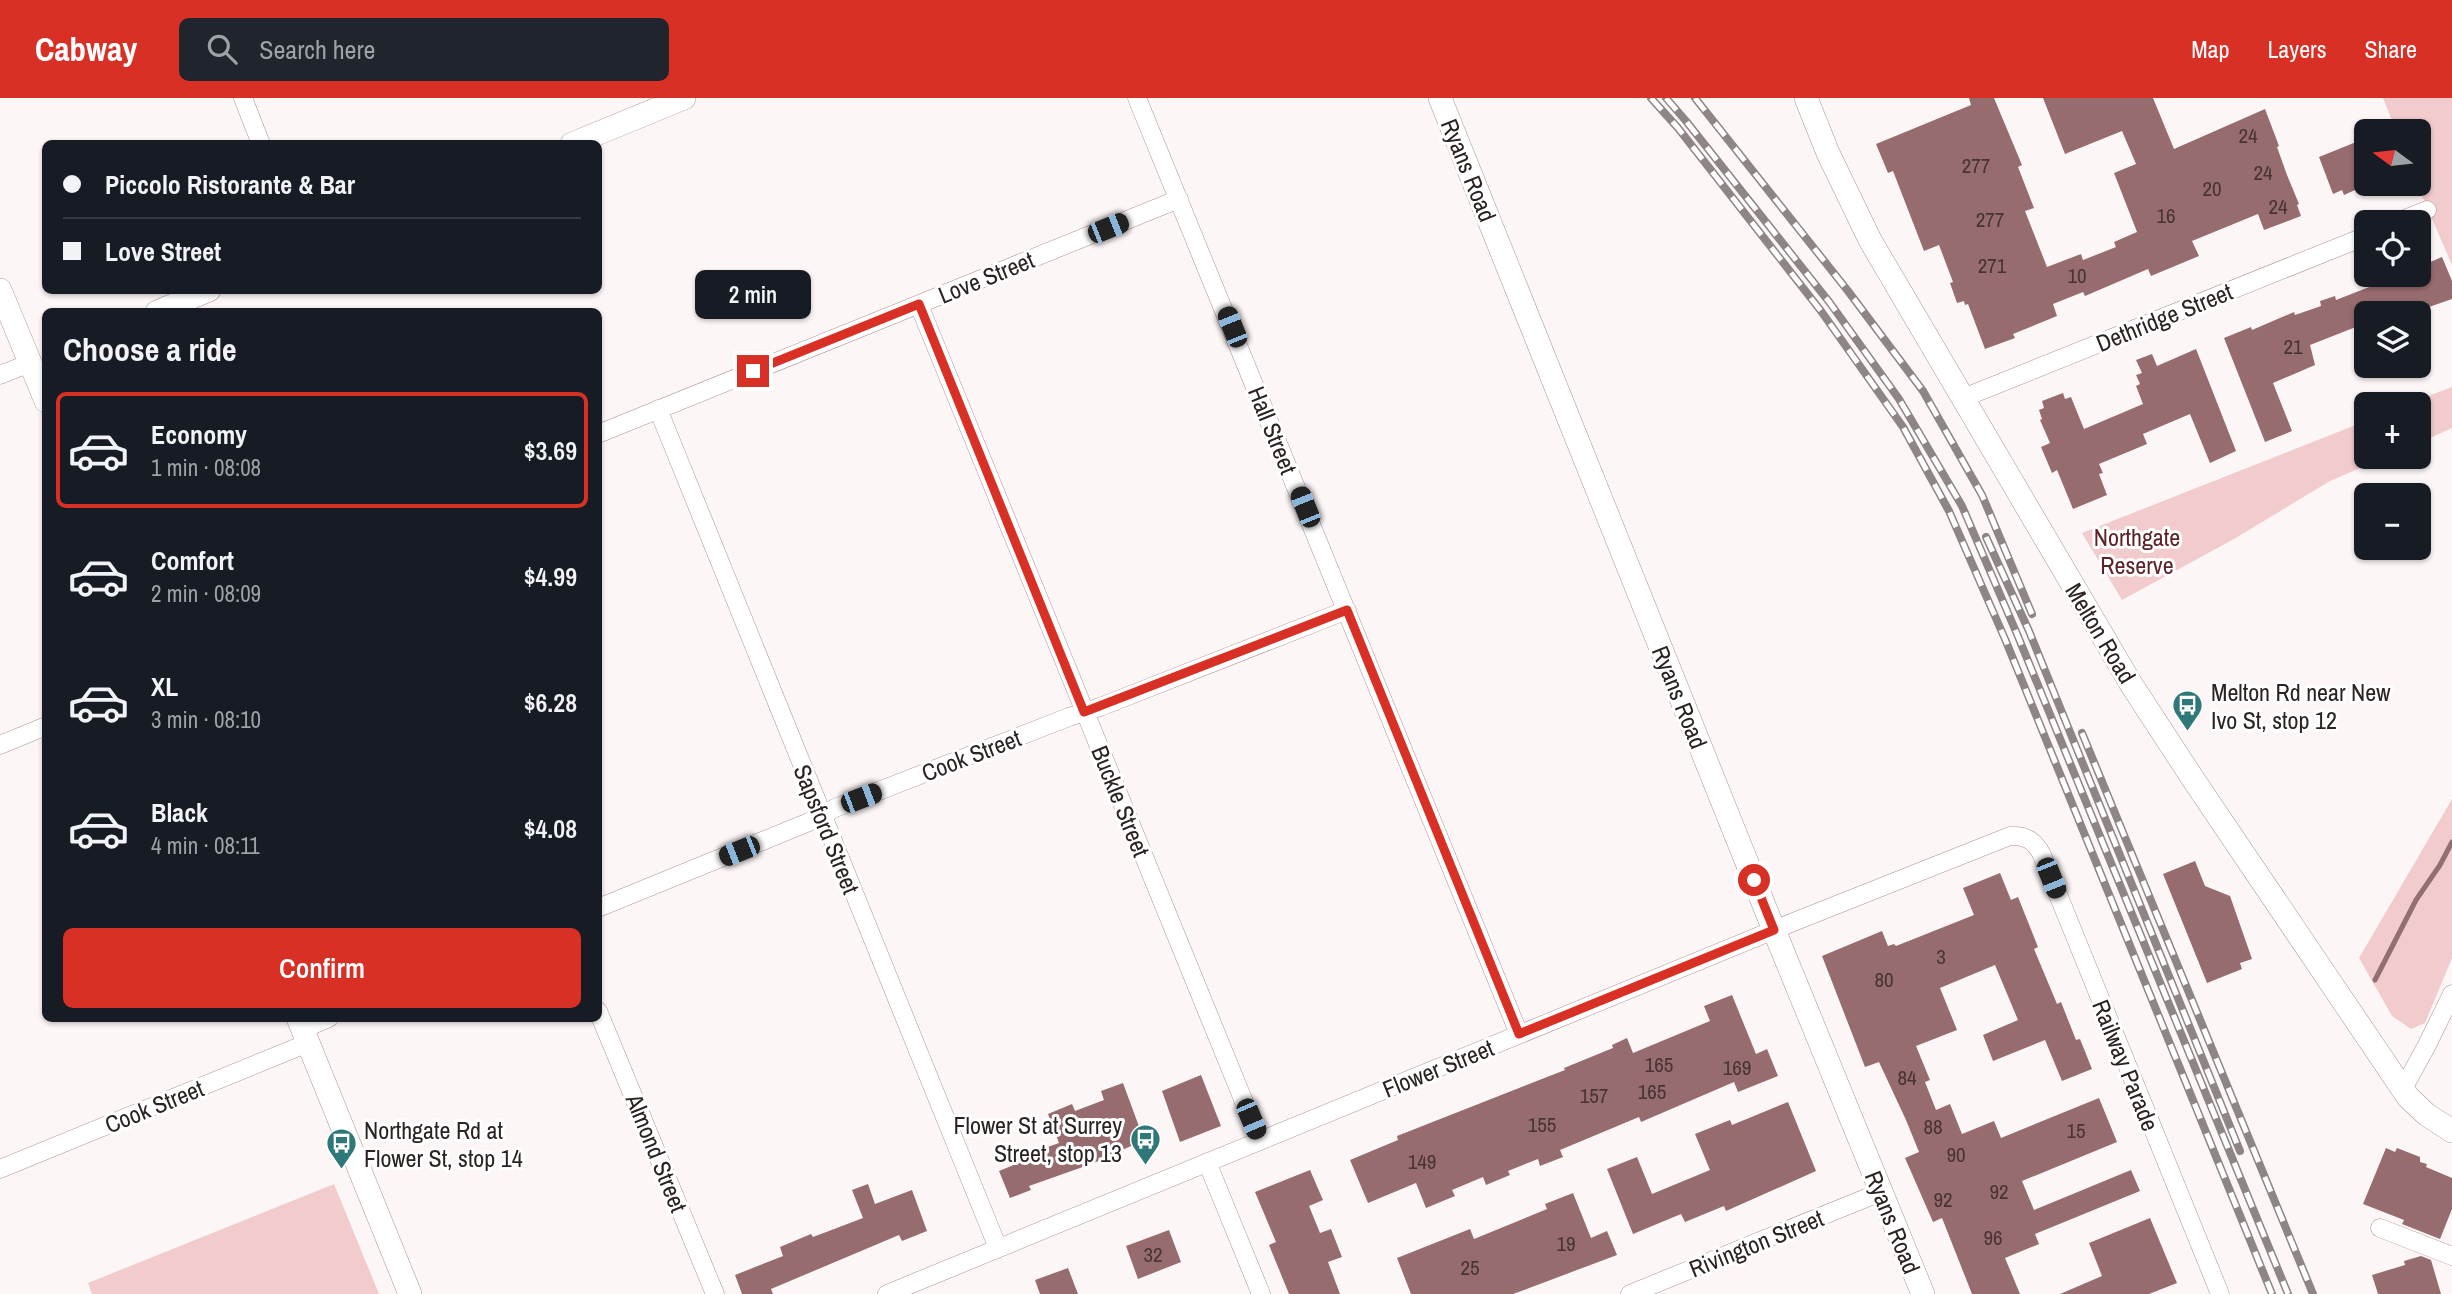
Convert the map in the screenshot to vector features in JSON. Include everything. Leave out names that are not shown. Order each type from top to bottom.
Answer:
[{"type":"street","points":[[243,98],[259,140]]},
{"type":"street","points":[[582,140],[684,98]]},
{"type":"street","name":"Hall Street","points":[[1138,98],[1519,1034]]},
{"type":"street","name":"Ryans Road","points":[[1440,98],[1923,1294]]},
{"type":"street","name":"Melton Road","points":[[1806,98],[1853,208],[2138,695],[2403,1088],[2427,1115],[2452,1130]]},
{"type":"street","name":"Love Street","points":[[602,432],[1179,199]]},
{"type":"street","name":"Dethridge Street","points":[[1963,398],[2354,241]]},
{"type":"street","points":[[0,290],[38,360],[42,380]]},
{"type":"street","points":[[166,308],[200,294]]},
{"type":"street","name":"Buckle Street","points":[[919,304],[1260,1141]]},
{"type":"street","points":[[0,375],[38,360]]},
{"type":"street","name":"Sapsford Street","points":[[658,409],[998,1248]]},
{"type":"street","name":"Cook Street","points":[[602,906],[1069,716],[1347,610]]},
{"type":"street","points":[[0,745],[42,728]]},
{"type":"street","name":"Flower Street","points":[[892,1293],[1774,930],[2010,836],[2029,839]]},
{"type":"street","name":"Railway Parade","points":[[2029,839],[2042,855],[2220,1294]]},
{"type":"street","points":[[2403,1088],[2452,994]]},
{"type":"street","name":"Cook Street","points":[[0,1169],[320,1022]]},
{"type":"street","name":"Almond Street","points":[[602,1022],[715,1294]]},
{"type":"street","points":[[303,1030],[410,1294]]},
{"type":"street","points":[[1207,1162],[1261,1294]]},
{"type":"street","name":"Rivington Street","points":[[1630,1294],[1881,1192]]},
{"type":"street","points":[[2379,1228],[2452,1256]]},
{"type":"green space","points":[[2383,98],[2452,98],[2452,265],[2431,216],[2431,210],[2428,210],[2422,196],[2431,196],[2431,119],[2391,119]]},
{"type":"green space","points":[[2452,387],[2452,428],[2431,438],[2431,395]]},
{"type":"green space","name":"Northgate Reserve","points":[[2354,426],[2354,469],[2358,469],[2330,481],[2234,539],[2122,600],[2082,533]]},
{"type":"green space","points":[[2452,799],[2452,958],[2425,1023],[2411,1029],[2392,1016],[2359,958]]},
{"type":"green space","points":[[334,1184],[379,1294],[92,1294],[88,1283]]},
{"type":"building","points":[[1969,98],[1994,98],[2022,165],[2018,167],[2034,208],[2025,211],[2047,267],[2081,254],[2083,260],[2116,247],[2114,242],[2137,232],[2114,173],[2136,164],[2122,131],[2065,154],[2043,98],[2153,98],[2174,149],[2265,109],[2301,216],[2264,230],[2258,214],[2192,241],[2199,256],[2151,276],[2148,269],[2085,296],[2083,292],[2053,304],[2057,316],[2013,334],[2015,338],[1985,349],[1968,304],[1965,305],[1964,301],[1957,303],[1950,283],[1953,282],[1939,245],[1924,251],[1893,171],[1888,173],[1876,144],[1971,105]]},
{"type":"building","points":[[2354,143],[2354,190],[2344,195],[2342,190],[2333,194],[2319,157]]},
{"type":"building","points":[[2442,257],[2452,281],[2452,299],[2431,306],[2431,301],[2354,301],[2354,328],[2310,345],[2315,365],[2273,383],[2292,431],[2265,442],[2224,338],[2251,327],[2252,330],[2294,312],[2295,315],[2321,306],[2320,301],[2335,296],[2336,300],[2369,287],[2431,287],[2431,262]]},
{"type":"building","points":[[2196,349],[2236,451],[2210,463],[2190,414],[2143,434],[2147,444],[2099,464],[2103,473],[2099,474],[2107,495],[2073,509],[2057,470],[2052,473],[2041,447],[2050,443],[2040,420],[2039,410],[2044,408],[2042,401],[2063,393],[2065,399],[2071,397],[2084,429],[2143,404],[2136,386],[2140,384],[2136,375],[2142,373],[2136,360],[2152,354],[2157,366]]},
{"type":"building","points":[[2195,861],[2205,886],[2230,896],[2252,959],[2240,963],[2242,969],[2207,983],[2163,874]]},
{"type":"building","points":[[2000,873],[2011,900],[2018,897],[2038,947],[2034,949],[2057,1004],[2061,1002],[2076,1040],[2080,1039],[2092,1069],[2062,1081],[2045,1040],[1993,1061],[1983,1035],[2018,1020],[1995,965],[1940,988],[1957,1030],[1916,1046],[1930,1080],[1925,1082],[1936,1110],[1950,1104],[1962,1134],[1994,1121],[2001,1138],[2099,1098],[2117,1142],[2022,1181],[2034,1210],[2131,1170],[2140,1191],[2035,1234],[2039,1244],[2005,1258],[2020,1294],[1972,1294],[1942,1218],[1933,1222],[1905,1158],[1919,1152],[1906,1120],[1879,1062],[1865,1067],[1822,956],[1882,931],[1888,946],[1896,946],[1974,915],[1963,888]]},
{"type":"building","points":[[1732,995],[1756,1054],[1767,1049],[1778,1076],[1738,1092],[1734,1082],[1641,1122],[1639,1117],[1560,1150],[1563,1157],[1540,1166],[1538,1159],[1508,1171],[1510,1175],[1486,1185],[1483,1177],[1452,1190],[1455,1196],[1426,1208],[1416,1183],[1368,1203],[1350,1160],[1398,1140],[1397,1136],[1565,1070],[1564,1068],[1613,1048],[1612,1045],[1627,1038],[1633,1053],[1710,1021],[1704,1006]]},
{"type":"building","points":[[1201,1075],[1221,1126],[1180,1142],[1162,1091]]},
{"type":"building","points":[[1123,1083],[1144,1140],[1094,1163],[1029,1186],[1031,1190],[1010,1198],[999,1171],[1036,1156],[1034,1152],[1059,1143],[1048,1114],[1072,1104],[1075,1111],[1104,1100],[1101,1091]]},
{"type":"building","points":[[1788,1102],[1816,1171],[1726,1211],[1724,1206],[1685,1222],[1681,1214],[1633,1234],[1607,1169],[1637,1157],[1652,1194],[1710,1170],[1695,1134],[1730,1120],[1732,1125]]},
{"type":"building","points":[[2386,1148],[2395,1152],[2397,1148],[2420,1157],[2420,1162],[2427,1164],[2426,1167],[2452,1178],[2452,1209],[2440,1239],[2402,1224],[2404,1220],[2363,1204]]},
{"type":"building","points":[[1310,1170],[1323,1200],[1309,1206],[1320,1233],[1331,1229],[1342,1257],[1328,1262],[1340,1294],[1289,1294],[1269,1245],[1276,1242],[1255,1192]]},
{"type":"building","points":[[868,1184],[875,1204],[912,1190],[927,1231],[902,1241],[899,1235],[771,1289],[773,1294],[742,1294],[735,1275],[783,1256],[780,1247],[863,1218],[852,1190]]},
{"type":"building","points":[[1573,1193],[1591,1238],[1607,1231],[1617,1255],[1513,1294],[1411,1294],[1397,1258],[1470,1229],[1474,1239],[1547,1209],[1545,1204]]},
{"type":"building","points":[[2150,1218],[2177,1283],[2149,1294],[2060,1294],[2102,1276],[2089,1243]]},
{"type":"building","points":[[1169,1230],[1181,1262],[1138,1279],[1126,1246]]},
{"type":"building","points":[[2421,1256],[2431,1260],[2441,1294],[2378,1294],[2372,1275],[2405,1265],[2404,1261]]},
{"type":"building","points":[[1068,1268],[1078,1294],[1040,1294],[1035,1280]]},
{"type":"waterway","points":[[2375,980],[2416,900],[2452,842]]},
{"type":"railway","points":[[1651,98],[1678,128],[1821,311],[1903,427],[1949,511],[2005,639],[2272,1294]]},
{"type":"railway","points":[[1666,98],[1830,303],[1899,399],[1962,506],[2288,1294]]},
{"type":"railway","points":[[1695,98],[1848,291],[1923,391],[1982,495],[2032,614]]},
{"type":"railway","points":[[1986,537],[2029,631],[2240,1151]]},
{"type":"railway","points":[[2082,733],[2313,1294]]},
{"type":"place","name":"Melton Rd near New Ivo St, stop 12","points":[[2188,733]]},
{"type":"place","name":"Flower St at Surrey Street, stop 13","points":[[1145,1166]]},
{"type":"place","name":"Northgate Rd at Flower St, stop 14","points":[[341,1171]]},
{"type":"route","points":[[753,371],[919,304],[1084,712],[1347,610],[1519,1034],[1774,930],[1754,880]]}]
